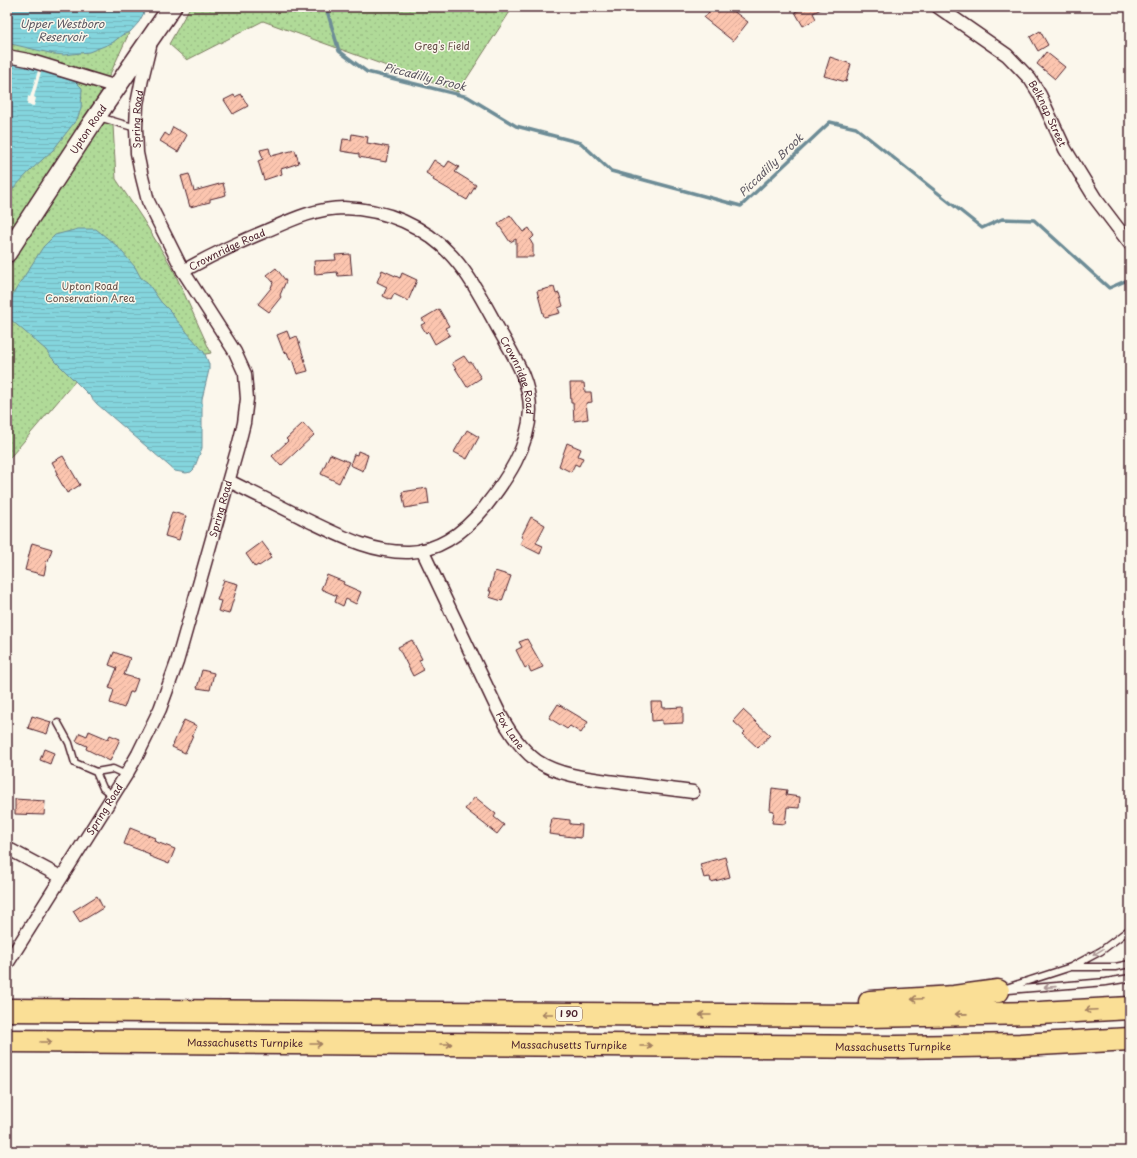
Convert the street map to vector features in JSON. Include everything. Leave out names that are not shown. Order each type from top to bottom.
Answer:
[{"type":"highway","points":[[738,1015],[846,1004],[954,997],[998,991]]},
{"type":"highway","name":"I 90","points":[[7,1010],[891,1016],[1130,1008]]},
{"type":"highway","name":"Massachusetts Turnpike","points":[[7,1042],[896,1047],[1020,1045],[1130,1039]]},
{"type":"main road","name":"Upton Road","points":[[7,253],[96,117],[172,7]]},
{"type":"street","name":"Belknap Street","points":[[938,7],[1007,55],[1030,79],[1040,95],[1065,149],[1095,198],[1130,244]]},
{"type":"street","name":"Spring Road","points":[[7,964],[126,775],[160,709],[177,662],[244,423],[247,399],[245,374],[235,352],[183,271],[148,201],[137,153],[136,128],[137,104],[153,34]]},
{"type":"street","points":[[7,56],[28,60],[117,87]]},
{"type":"street","name":"Crownridge Road","points":[[183,271],[226,248],[294,219],[318,211],[342,208],[367,210],[391,216],[419,229],[453,257],[467,276],[517,362],[527,385],[530,410],[526,434],[518,458],[491,499],[475,518],[457,535],[435,547],[411,552],[386,551],[362,545],[339,536],[228,481]]},
{"type":"street","name":"Fox Lane","points":[[422,550],[505,725],[519,744],[538,761],[560,771],[584,778],[693,792]]},
{"type":"street","points":[[7,848],[62,877]]},
{"type":"lane","points":[[96,117],[136,128]]},
{"type":"lane","points":[[58,723],[69,743],[75,763],[96,772],[113,770],[126,775]]},
{"type":"lane","points":[[96,772],[103,788],[113,796]]},
{"type":"lane","points":[[998,991],[1071,967],[1101,950],[1130,929]]},
{"type":"lane","points":[[1071,967],[1115,967],[1130,964]]},
{"type":"lane","points":[[998,991],[1106,982],[1130,978]]},
{"type":"green space","points":[[7,7],[130,31],[80,139],[44,180],[7,235]]},
{"type":"green space","name":"Greg's Field","points":[[190,7],[513,7],[458,92],[263,21],[187,60],[169,44]]},
{"type":"green space","name":"Upton Road Conservation Area","points":[[93,118],[113,125],[116,179],[173,269],[211,353],[77,379],[7,461],[7,272]]},
{"type":"water","name":"Upper Westboro Reservoir","points":[[7,7],[147,7],[139,22],[130,32],[122,35],[112,43],[89,52],[64,55],[7,43]]},
{"type":"water","points":[[7,61],[69,75],[82,88],[81,109],[77,119],[53,150],[7,195]]},
{"type":"water","points":[[78,229],[96,229],[117,246],[135,267],[141,278],[147,282],[161,302],[204,352],[209,364],[209,370],[202,399],[202,448],[194,469],[191,472],[186,473],[175,471],[97,404],[46,350],[10,319],[9,309],[13,294],[43,247],[55,235]]},
{"type":"pier","points":[[39,67],[42,68],[34,97],[36,98],[34,106],[27,105],[28,96],[30,97]]},
{"type":"building","points":[[713,7],[728,7],[748,22],[733,41],[704,18]]},
{"type":"building","points":[[805,7],[825,7],[813,13],[816,19],[803,26],[795,12]]},
{"type":"building","points":[[1040,31],[1048,45],[1038,51],[1030,37]]},
{"type":"building","points":[[1046,52],[1065,67],[1055,79],[1037,64]]},
{"type":"building","points":[[830,57],[851,64],[846,82],[824,76]]},
{"type":"building","points":[[241,94],[248,106],[233,114],[224,100],[234,95],[235,97]]},
{"type":"building","points":[[173,127],[187,135],[178,152],[160,141],[165,133],[169,136]]},
{"type":"building","points":[[352,134],[368,137],[367,143],[389,147],[386,162],[359,157],[359,154],[341,151],[343,139],[351,140]]},
{"type":"building","points":[[269,148],[271,156],[295,150],[299,163],[281,169],[282,174],[264,180],[258,161],[263,159],[260,150]]},
{"type":"building","points":[[434,160],[445,167],[449,161],[459,167],[455,172],[476,185],[467,200],[433,180],[434,178],[426,173]]},
{"type":"building","points":[[189,174],[194,191],[223,183],[226,195],[210,199],[210,202],[190,207],[181,176]]},
{"type":"building","points":[[510,215],[523,232],[529,228],[534,236],[530,240],[533,245],[533,257],[516,257],[516,239],[510,242],[498,224]]},
{"type":"building","points":[[350,254],[352,275],[338,276],[337,272],[315,274],[314,261],[336,260],[335,255]]},
{"type":"building","points":[[276,268],[286,281],[280,295],[281,297],[269,312],[258,304],[271,288],[273,282],[267,275]]},
{"type":"building","points":[[382,270],[400,278],[402,273],[417,280],[408,301],[394,294],[391,300],[383,296],[387,287],[377,282]]},
{"type":"building","points":[[554,287],[556,294],[559,293],[563,306],[558,308],[560,313],[544,317],[537,291]]},
{"type":"building","points":[[439,309],[449,326],[445,328],[450,335],[435,344],[428,331],[426,333],[421,325],[425,323],[422,319]]},
{"type":"building","points":[[287,331],[290,339],[297,336],[308,371],[297,374],[292,359],[290,360],[287,352],[284,353],[277,335]]},
{"type":"building","points":[[464,356],[469,363],[471,362],[481,378],[467,387],[452,363]]},
{"type":"building","points":[[570,383],[584,383],[585,392],[591,392],[592,402],[586,403],[588,419],[574,421]]},
{"type":"building","points":[[303,423],[314,435],[281,466],[272,456],[288,441],[286,439]]},
{"type":"building","points":[[467,430],[479,437],[467,459],[454,452]]},
{"type":"building","points":[[567,443],[581,449],[578,456],[583,458],[579,466],[575,464],[571,472],[559,466]]},
{"type":"building","points":[[358,451],[368,455],[363,471],[350,465],[354,454],[357,455]]},
{"type":"building","points":[[330,454],[349,462],[339,483],[321,474]]},
{"type":"building","points":[[63,456],[80,485],[67,493],[56,474],[58,473],[52,462]]},
{"type":"building","points":[[427,488],[429,504],[405,508],[402,492]]},
{"type":"building","points":[[172,512],[186,516],[179,540],[165,536]]},
{"type":"building","points":[[531,517],[545,525],[536,543],[543,546],[540,554],[520,544],[523,538],[521,537]]},
{"type":"building","points":[[262,542],[271,554],[269,555],[271,558],[255,567],[246,554]]},
{"type":"building","points":[[32,543],[52,549],[48,561],[47,560],[44,575],[25,570]]},
{"type":"building","points":[[495,571],[511,576],[502,601],[489,597],[491,591],[489,591]]},
{"type":"building","points":[[327,575],[344,582],[343,584],[361,592],[356,604],[346,599],[343,606],[335,602],[337,596],[321,589]]},
{"type":"building","points":[[224,580],[238,584],[229,614],[218,611],[221,601],[217,600]]},
{"type":"building","points":[[527,639],[543,667],[531,672],[528,666],[525,668],[516,650],[522,647],[519,642]]},
{"type":"building","points":[[412,640],[422,659],[419,660],[424,670],[413,676],[398,647]]},
{"type":"building","points":[[114,652],[130,658],[124,675],[138,679],[133,693],[130,692],[124,708],[110,703],[114,690],[109,688],[117,668],[109,665]]},
{"type":"building","points":[[202,670],[214,673],[210,690],[197,688]]},
{"type":"building","points":[[651,702],[662,702],[663,708],[683,707],[683,723],[662,724],[662,720],[652,721]]},
{"type":"building","points":[[558,704],[588,722],[581,733],[570,726],[567,729],[549,718]]},
{"type":"building","points":[[743,710],[770,735],[758,748],[743,734],[745,732],[733,721]]},
{"type":"building","points":[[32,716],[51,722],[47,734],[28,728]]},
{"type":"building","points":[[184,720],[197,726],[185,753],[172,747]]},
{"type":"building","points":[[89,731],[108,739],[110,735],[120,739],[110,761],[86,749],[87,746],[76,741],[80,733],[87,736]]},
{"type":"building","points":[[44,749],[54,753],[50,764],[40,760]]},
{"type":"building","points":[[772,788],[787,790],[786,795],[800,797],[799,808],[787,807],[785,824],[772,823],[774,811],[770,810]]},
{"type":"building","points":[[475,797],[496,814],[494,817],[504,825],[497,834],[465,809]]},
{"type":"building","points":[[15,799],[45,801],[44,815],[15,814]]},
{"type":"building","points":[[552,818],[570,820],[570,824],[582,825],[581,838],[549,834]]},
{"type":"building","points":[[130,828],[155,838],[154,841],[175,849],[169,864],[149,856],[150,854],[124,844]]},
{"type":"building","points":[[725,857],[730,877],[711,882],[710,877],[704,878],[700,864]]},
{"type":"building","points":[[97,896],[103,908],[80,922],[73,911]]},
{"type":"waterway","name":"Piccadilly Brook","points":[[326,7],[339,51],[367,72],[468,97],[516,126],[581,143],[611,171],[741,206],[830,122],[856,128],[982,228],[1002,219],[1034,220],[1109,288],[1130,279]]}]
